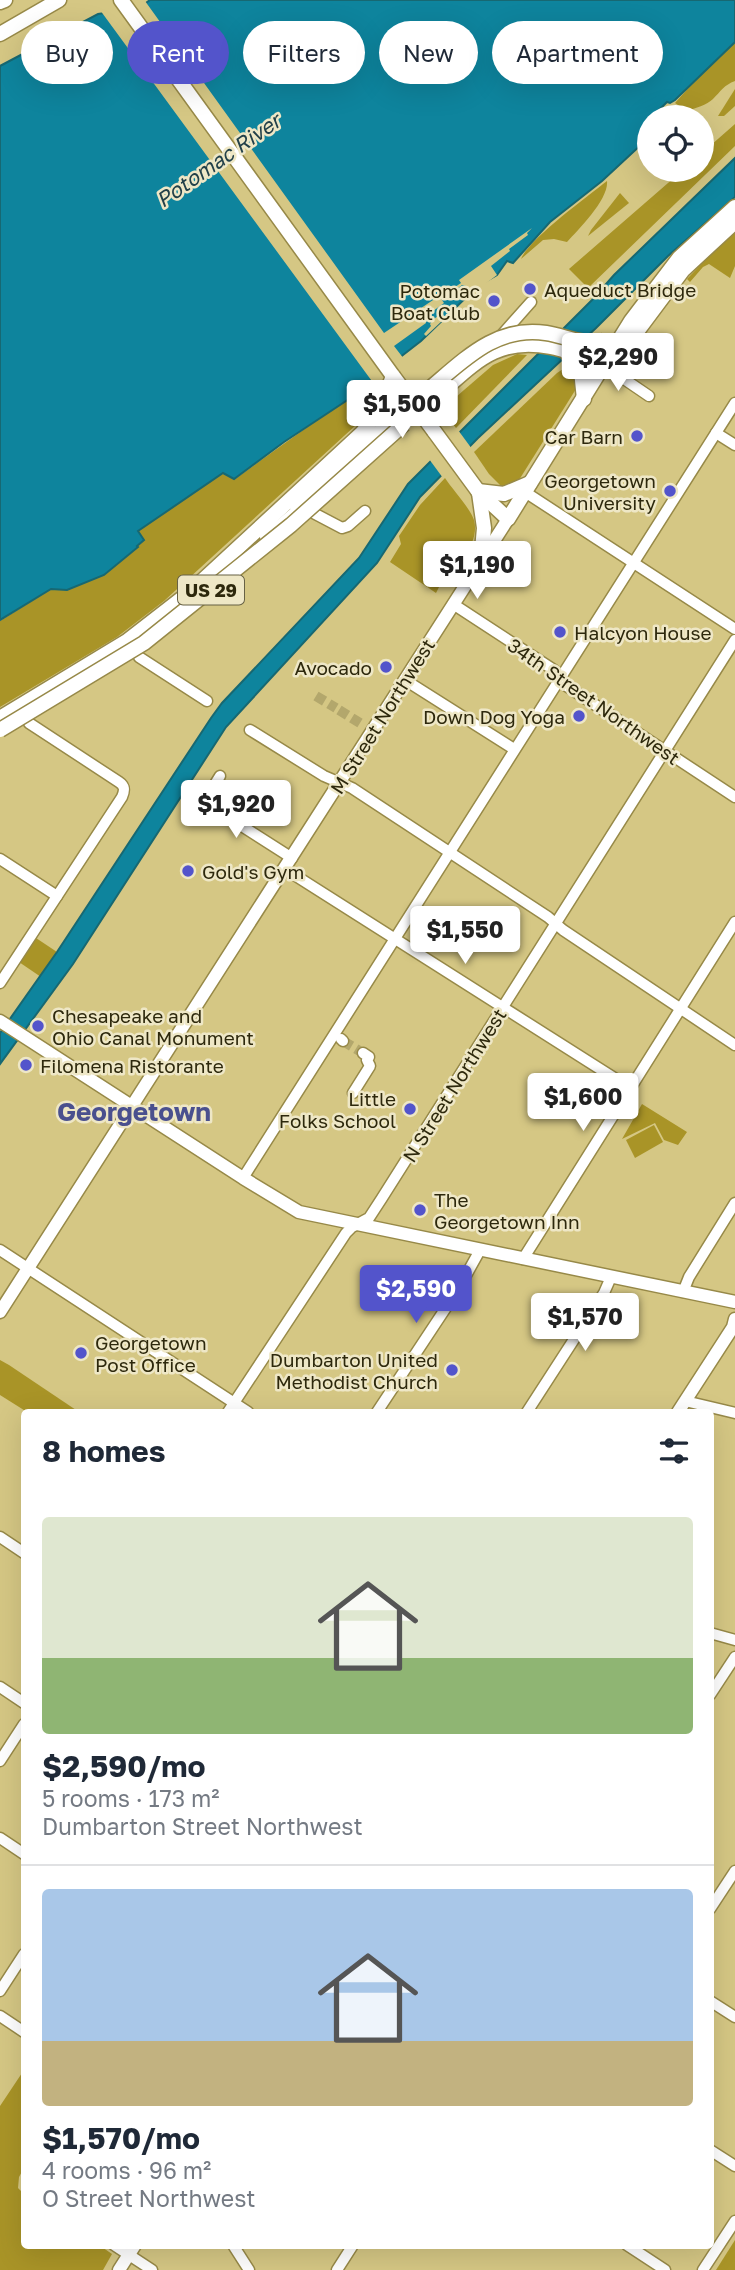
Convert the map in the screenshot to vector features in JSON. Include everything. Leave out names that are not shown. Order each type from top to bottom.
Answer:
[{"type":"highway","points":[[0,34],[59,0]]},
{"type":"highway","points":[[121,0],[478,491],[508,519]]},
{"type":"highway","points":[[605,366],[631,321],[679,258],[735,207]]},
{"type":"highway","points":[[605,366],[627,345],[683,270],[735,222]]},
{"type":"highway","points":[[605,366],[582,361],[561,350],[534,345],[503,348],[431,394],[480,347],[506,335],[535,331],[583,342],[604,341],[631,321]]},
{"type":"highway","points":[[582,361],[583,399]]},
{"type":"highway","name":"M Street Northwest","points":[[508,519],[605,366]]},
{"type":"highway","name":"US 29","points":[[189,593],[362,433],[380,410],[393,376]]},
{"type":"highway","name":"US 29","points":[[0,718],[127,641],[401,420],[291,525],[144,643],[0,730]]},
{"type":"highway","points":[[478,491],[503,494],[528,487]]},
{"type":"highway","points":[[478,491],[484,528],[481,561]]},
{"type":"main road","name":"M Street Northwest","points":[[0,1312],[508,519]]},
{"type":"main road","points":[[2,1022],[299,1212],[735,1302]]},
{"type":"main road","points":[[681,1407],[733,1327],[735,1319]]},
{"type":"main road","points":[[119,2270],[132,2250]]},
{"type":"street","points":[[0,724],[127,649],[187,603],[484,352],[516,322],[531,302]]},
{"type":"street","points":[[605,366],[649,396]]},
{"type":"street","points":[[243,1178],[735,402]]},
{"type":"street","points":[[716,433],[735,446]]},
{"type":"street","points":[[528,487],[633,562],[735,629]]},
{"type":"street","points":[[301,507],[342,528],[365,511]]},
{"type":"street","name":"34th Street Northwest","points":[[453,604],[554,670],[565,685],[735,797]]},
{"type":"street","name":"N Street Northwest","points":[[231,1408],[346,1233],[369,1218],[735,640]]},
{"type":"street","points":[[139,657],[207,701]]},
{"type":"street","points":[[405,680],[514,749]]},
{"type":"street","points":[[0,983],[122,797],[124,787],[29,723]]},
{"type":"street","points":[[250,730],[324,776],[352,788],[735,1045]]},
{"type":"street","points":[[220,776],[200,799],[394,939],[630,1088]]},
{"type":"street","points":[[0,859],[57,896]]},
{"type":"street","points":[[523,1259],[735,922]]},
{"type":"street","points":[[353,1093],[370,1066],[367,1060],[369,1056],[363,1053]]},
{"type":"street","points":[[683,1292],[689,1277],[735,1203]]},
{"type":"street","points":[[0,1250],[231,1408]]},
{"type":"street","points":[[379,1409],[459,1288],[480,1250]]},
{"type":"street","points":[[529,1409],[604,1293],[611,1277]]},
{"type":"street","points":[[681,1407],[699,1409]]},
{"type":"street","points":[[714,1411],[735,1413]]},
{"type":"street","points":[[2,1542],[21,1552]]},
{"type":"street","points":[[714,1634],[735,1640]]},
{"type":"street","points":[[714,1689],[735,1657]]},
{"type":"street","points":[[0,1687],[21,1701]]},
{"type":"street","points":[[0,1761],[21,1729]]},
{"type":"street","points":[[0,1838],[21,1852]]},
{"type":"street","points":[[714,1903],[735,1871]]},
{"type":"street","points":[[0,1992],[21,1959]]},
{"type":"street","points":[[714,2004],[735,2017]]},
{"type":"street","points":[[0,2016],[21,2030]]},
{"type":"street","points":[[714,2153],[735,2166]]},
{"type":"street","points":[[703,2270],[735,2221]]},
{"type":"street","points":[[236,2249],[249,2270]]},
{"type":"street","points":[[337,2270],[350,2249]]},
{"type":"street","points":[[633,2249],[665,2270]]},
{"type":"street","points":[[132,2250],[152,2270]]},
{"type":"shaded area","points":[[735,42],[735,81],[701,105],[675,103],[706,68]]},
{"type":"shaded area","points":[[735,89],[735,106],[724,116],[718,116]]},
{"type":"shaded area","points":[[735,124],[735,146],[714,166],[714,142]]},
{"type":"shaded area","points":[[607,181],[598,205],[567,242],[543,240],[521,259],[546,230]]},
{"type":"shaded area","points":[[669,182],[698,182],[588,288],[569,269]]},
{"type":"shaded area","points":[[620,193],[629,203],[588,236],[591,230]]},
{"type":"shaded area","points":[[735,229],[735,266],[730,278],[709,264],[690,282],[687,279]]},
{"type":"shaded area","points":[[517,354],[527,355],[456,428],[442,409],[493,365]]},
{"type":"shaded area","points":[[569,365],[577,379],[576,389],[519,480],[502,487],[474,452],[557,373]]},
{"type":"shaded area","points":[[373,380],[380,391],[376,401],[356,425],[164,601],[117,637],[0,707],[0,621],[51,589],[67,590],[104,575],[137,548],[143,540],[138,531],[224,472],[235,479]]},
{"type":"shaded area","points":[[445,478],[469,510],[475,528],[467,552],[447,580],[443,579],[436,593],[390,562],[401,544],[399,536],[420,505]]},
{"type":"shaded area","points":[[36,938],[57,952],[41,977],[19,962]]},
{"type":"shaded area","points":[[642,1104],[687,1132],[678,1145],[664,1140],[655,1123],[622,1139]]},
{"type":"shaded area","points":[[654,1125],[663,1142],[635,1158],[626,1140]]},
{"type":"shaded area","points":[[0,1360],[75,1409],[22,1409],[0,1395]]},
{"type":"shaded area","points":[[21,2074],[21,2173],[18,2188],[21,2191],[21,2249],[105,2249],[112,2254],[103,2270],[0,2270],[0,2106]]},
{"type":"shaded area","points":[[735,2240],[735,2270],[716,2270]]},
{"type":"water","name":"Potomac River","points":[[150,0],[735,0],[735,42],[675,100],[664,105],[637,105],[637,148],[602,181],[550,222],[513,263],[507,261],[497,275],[478,286],[421,341],[363,386],[358,393],[234,479],[223,473],[138,531],[144,540],[104,575],[67,590],[51,589],[0,620],[0,66],[21,55],[21,84],[113,84],[113,21],[85,21],[98,14],[139,8]]},
{"type":"water","points":[[735,158],[735,197],[668,256],[420,497],[377,563],[226,727],[73,964],[0,1064],[0,1033],[222,703],[359,558],[408,484],[614,275],[710,182],[714,182],[714,178]]},
{"type":"pier","points":[[145,1],[159,21],[127,21],[127,47],[113,28],[113,21],[108,21],[100,10],[124,8]]},
{"type":"pier","points":[[154,84],[205,84],[384,333],[439,296],[444,303],[429,314],[434,319],[439,315],[443,320],[426,336],[424,334],[432,321],[424,317],[426,323],[394,346],[404,359],[374,384]]},
{"type":"pier","points":[[532,228],[528,235],[491,266],[497,275],[472,294],[466,286],[462,285],[457,289],[455,287],[461,283],[459,280]]},
{"type":"pier","points":[[458,430],[472,449],[443,478],[429,459]]},
{"type":"tunnel","points":[[316,696],[336,708]]},
{"type":"tunnel","points":[[339,710],[360,723]]},
{"type":"tunnel","points":[[343,1041],[363,1053]]},
{"type":"place","name":"Aqueduct Bridge","points":[[530,289]]},
{"type":"place","name":"Potomac Boat Club","points":[[494,301]]},
{"type":"place","name":"Car Barn","points":[[637,436]]},
{"type":"place","name":"Georgetown University","points":[[670,491]]},
{"type":"place","name":"Halcyon House","points":[[560,632]]},
{"type":"place","name":"Avocado","points":[[386,667]]},
{"type":"place","name":"Down Dog Yoga","points":[[579,716]]},
{"type":"place","name":"Gold's Gym","points":[[188,871]]},
{"type":"place","name":"Chesapeake and Ohio Canal Monument","points":[[38,1026]]},
{"type":"place","name":"Filomena Ristorante","points":[[26,1065]]},
{"type":"place","name":"Little Folks School","points":[[410,1109]]},
{"type":"place","name":"The Georgetown Inn","points":[[420,1210]]},
{"type":"place","name":"Georgetown Post Office","points":[[81,1353]]},
{"type":"place","name":"Dumbarton United Methodist Church","points":[[452,1370]]},
{"type":"district","name":"Georgetown","points":[[134,1111]]}]
